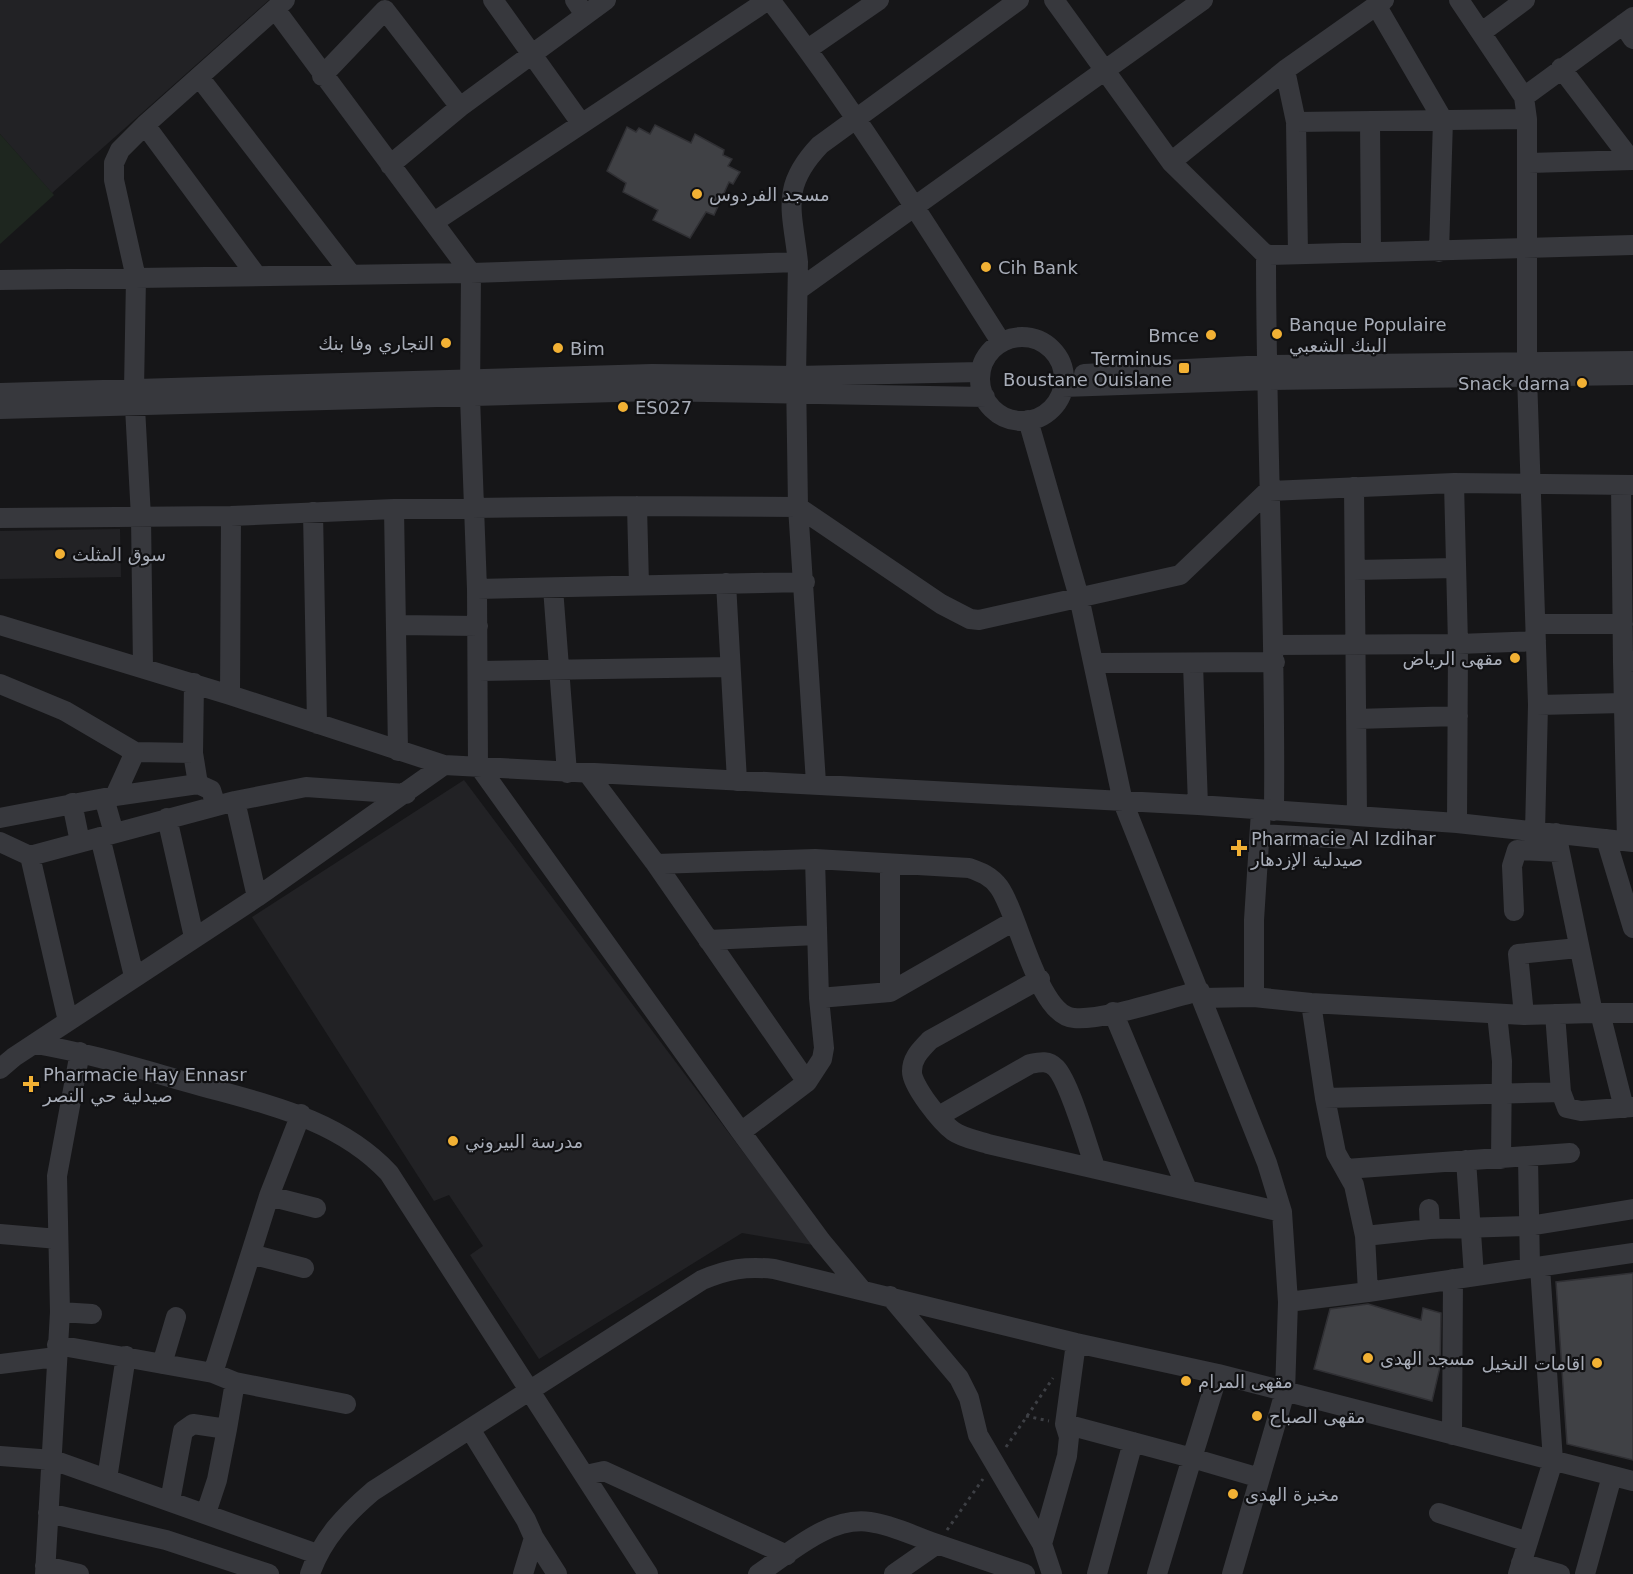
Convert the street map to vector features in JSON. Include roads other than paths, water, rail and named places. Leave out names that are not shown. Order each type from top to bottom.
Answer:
[{"type":"street","points":[[493,0],[581,123]]},
{"type":"street","points":[[390,165],[460,107],[532,55],[580,8],[606,0]]},
{"type":"street","points":[[434,222],[769,0],[808,49],[857,121],[1001,342]]},
{"type":"street","points":[[808,49],[879,0]]},
{"type":"street","points":[[816,783],[805,582],[798,507],[796,385],[798,262],[792,195],[798,171],[820,145],[857,121],[1019,0]]},
{"type":"street","points":[[1054,0],[1171,162],[1266,255],[1268,491],[1275,653],[1267,811],[1260,834],[1254,920],[1254,997]]},
{"type":"street","points":[[798,290],[1203,0]]},
{"type":"street","points":[[1459,0],[1524,97],[1527,120],[1529,163],[1526,250],[1527,368],[1538,705],[1535,832]]},
{"type":"street","points":[[1482,32],[1525,0]]},
{"type":"street","points":[[1171,162],[1285,70],[1380,3],[1443,120],[1439,252]]},
{"type":"street","points":[[143,668],[141,517],[135,397],[136,278],[113,171],[120,150],[145,125],[280,5],[322,76],[471,273],[470,388],[479,671],[478,765],[741,1132],[821,1241],[861,1289]]},
{"type":"street","points":[[322,76],[391,5],[460,107]]},
{"type":"street","points":[[1524,97],[1561,68],[1630,27]]},
{"type":"street","points":[[1561,68],[1632,160]]},
{"type":"street","points":[[1285,70],[1296,122],[1298,254]]},
{"type":"street","points":[[200,77],[350,273]]},
{"type":"street","points":[[1296,122],[1527,120]]},
{"type":"street","points":[[1370,121],[1371,252]]},
{"type":"street","points":[[145,125],[256,275]]},
{"type":"street","points":[[1529,163],[1632,160]]},
{"type":"street","points":[[1266,255],[1526,250],[1633,245]]},
{"type":"street","points":[[0,280],[471,273],[798,262]]},
{"type":"street","points":[[1014,337],[1028,337],[1041,342],[1056,356],[1063,381],[1051,409],[1028,420],[1003,416],[992,408],[985,397],[980,372],[991,350],[1001,342],[1014,337]]},
{"type":"street","points":[[1063,381],[1268,373],[1527,368],[1633,361]]},
{"type":"street","points":[[1527,368],[1633,375]]},
{"type":"street","points":[[796,385],[980,372]]},
{"type":"street","points":[[0,393],[135,397],[470,388],[652,374],[985,397]]},
{"type":"street","points":[[0,410],[135,397]]},
{"type":"street","points":[[1028,420],[1079,597],[1123,802],[1267,1163],[1282,1212],[1288,1302],[1285,1392],[1232,1574]]},
{"type":"street","points":[[1454,483],[1458,644],[1457,823]]},
{"type":"street","points":[[0,519],[231,516],[394,509],[798,507],[941,604],[970,619],[992,618],[1180,575],[1268,491],[1454,483],[1627,485],[1628,589],[1623,624],[1628,662],[1624,703],[1629,736],[1630,841],[1606,839],[1558,842],[1517,850],[1512,866],[1514,911]]},
{"type":"street","points":[[1354,487],[1357,816]]},
{"type":"street","points":[[637,506],[639,585]]},
{"type":"street","points":[[394,509],[398,751]]},
{"type":"street","points":[[312,512],[317,724]]},
{"type":"street","points":[[230,695],[231,516]]},
{"type":"street","points":[[1355,570],[1456,568]]},
{"type":"street","points":[[477,590],[805,582]]},
{"type":"street","points":[[726,583],[737,781]]},
{"type":"street","points":[[553,588],[567,773]]},
{"type":"street","points":[[1095,663],[1193,664],[1355,644],[1458,644],[1623,624]]},
{"type":"street","points":[[0,625],[194,683],[444,765],[478,765],[588,775],[816,783],[1198,805],[1457,823],[1535,832],[1558,842]]},
{"type":"street","points":[[397,626],[478,626]]},
{"type":"street","points":[[1193,664],[1198,805]]},
{"type":"street","points":[[479,671],[730,667]]},
{"type":"street","points":[[194,683],[193,753],[198,784]]},
{"type":"street","points":[[0,684],[65,711],[135,752],[193,753]]},
{"type":"street","points":[[1538,705],[1624,703]]},
{"type":"street","points":[[1356,719],[1458,716]]},
{"type":"street","points":[[134,976],[107,835],[109,797],[135,752]]},
{"type":"street","points":[[0,1069],[14,1057],[134,976],[257,897],[444,765]]},
{"type":"street","points":[[588,775],[656,864],[807,1082]]},
{"type":"street","points":[[0,818],[72,803],[198,784],[211,790],[226,804],[257,897]]},
{"type":"street","points":[[0,842],[30,856],[167,818],[306,787],[406,794]]},
{"type":"street","points":[[72,803],[80,842]]},
{"type":"street","points":[[167,818],[194,937]]},
{"type":"street","points":[[1260,834],[1347,839]]},
{"type":"street","points":[[1606,839],[1631,915]]},
{"type":"street","points":[[1555,1014],[1564,1103],[1572,1111],[1628,1108],[1596,1013],[1578,948],[1558,842]]},
{"type":"street","points":[[30,856],[68,1021]]},
{"type":"street","points":[[741,1132],[807,1082],[818,1068],[824,1048],[819,998],[815,860]]},
{"type":"street","points":[[656,864],[815,860],[969,868],[982,873],[1000,889],[1040,979],[1056,1011],[1064,1017],[1085,1018],[1201,994],[1497,1014],[1633,1013]]},
{"type":"street","points":[[890,864],[890,992]]},
{"type":"street","points":[[819,998],[890,992],[1014,921]]},
{"type":"street","points":[[708,939],[817,934]]},
{"type":"street","points":[[1524,1015],[1518,954],[1578,948]]},
{"type":"street","points":[[1040,979],[930,1040],[918,1053],[911,1072],[915,1084],[953,1131],[964,1137],[1282,1212]]},
{"type":"street","points":[[1311,1003],[1336,1154],[1354,1185],[1365,1236],[1368,1292]]},
{"type":"street","points":[[1113,1012],[1187,1189]]},
{"type":"street","points":[[1497,1014],[1502,1061],[1501,1159]]},
{"type":"street","points":[[36,1044],[80,1052],[301,1114],[369,1151],[389,1173],[531,1389],[648,1574]]},
{"type":"street","points":[[79,1574],[45,1570],[60,1311],[57,1176],[80,1052]]},
{"type":"street","points":[[939,1116],[1030,1064],[1042,1061],[1050,1063],[1057,1068],[1065,1083],[1095,1167]]},
{"type":"street","points":[[1325,1098],[1562,1092]]},
{"type":"street","points":[[213,1373],[269,1196],[301,1114]]},
{"type":"street","points":[[1346,1169],[1528,1158],[1570,1153]]},
{"type":"street","points":[[1528,1158],[1529,1226],[1535,1267],[1553,1461],[1520,1569],[1560,1574]]},
{"type":"street","points":[[1467,1160],[1469,1227],[1474,1276]]},
{"type":"street","points":[[269,1196],[316,1208]]},
{"type":"street","points":[[1429,1209],[1430,1229]]},
{"type":"street","points":[[1365,1236],[1430,1229],[1529,1226],[1633,1209]]},
{"type":"street","points":[[0,1234],[58,1239]]},
{"type":"street","points":[[1288,1302],[1633,1253]]},
{"type":"street","points":[[250,1254],[304,1268]]},
{"type":"street","points":[[310,1574],[317,1554],[334,1529],[373,1491],[702,1280],[727,1269],[748,1266],[774,1269],[1076,1343],[1218,1374],[1633,1481]]},
{"type":"street","points":[[1452,1435],[1453,1280]]},
{"type":"street","points":[[890,1296],[959,1378],[969,1398],[978,1435],[1042,1544],[1052,1574]]},
{"type":"street","points":[[60,1311],[92,1314]]},
{"type":"street","points":[[162,1364],[176,1317]]},
{"type":"street","points":[[1042,1544],[1067,1456],[1069,1437],[1065,1424],[1076,1343]]},
{"type":"street","points":[[0,1364],[56,1351],[126,1356],[213,1373],[235,1382],[346,1404]]},
{"type":"street","points":[[107,1479],[126,1356]]},
{"type":"street","points":[[1157,1574],[1218,1374]]},
{"type":"street","points":[[206,1513],[219,1472],[235,1382]]},
{"type":"street","points":[[170,1501],[183,1431],[193,1424],[227,1429]]},
{"type":"street","points":[[1065,1424],[1260,1478]]},
{"type":"street","points":[[470,1429],[557,1574]]},
{"type":"street","points":[[1097,1574],[1133,1442]]},
{"type":"street","points":[[0,1456],[53,1460],[317,1554]]},
{"type":"street","points":[[586,1475],[603,1471],[787,1555]]},
{"type":"street","points":[[1585,1574],[1612,1476]]},
{"type":"street","points":[[48,1513],[166,1540],[269,1574]]},
{"type":"street","points":[[1439,1513],[1528,1542]]},
{"type":"street","points":[[758,1574],[826,1529],[849,1522],[871,1522],[1017,1573]]},
{"type":"street","points":[[523,1574],[534,1538]]},
{"type":"street","points":[[894,1574],[938,1544]]},
{"type":"place","name":"مسجد الفردوس","points":[[697,194]]},
{"type":"place","name":"Cih Bank","points":[[986,267]]},
{"type":"place","name":"Banque Populaire البنك الشعبي","points":[[1277,334]]},
{"type":"place","name":"Bmce","points":[[1211,335]]},
{"type":"place","name":"التجاري وفا بنك","points":[[446,343]]},
{"type":"place","name":"Bim","points":[[558,348]]},
{"type":"place","name":"Terminus Boustane Ouislane","points":[[1184,368]]},
{"type":"place","name":"Snack darna","points":[[1582,383]]},
{"type":"place","name":"ES027","points":[[623,407]]},
{"type":"place","name":"سوق المثلث","points":[[60,554]]},
{"type":"place","name":"مقهى الرياض","points":[[1515,658]]},
{"type":"place","name":"Pharmacie Al Izdihar صيدلية الإزدهار","points":[[1239,848]]},
{"type":"place","name":"Pharmacie Hay Ennasr صيدلية حي النصر","points":[[31,1084]]},
{"type":"place","name":"مدرسة البيروني","points":[[453,1141]]},
{"type":"place","name":"مسجد الهدى","points":[[1368,1358]]},
{"type":"place","name":"اقامات النخيل","points":[[1597,1363]]},
{"type":"place","name":"مقهى المرام","points":[[1186,1381]]},
{"type":"place","name":"مقهى الصباح","points":[[1257,1416]]},
{"type":"place","name":"مخبزة الهدى","points":[[1233,1494]]}]
